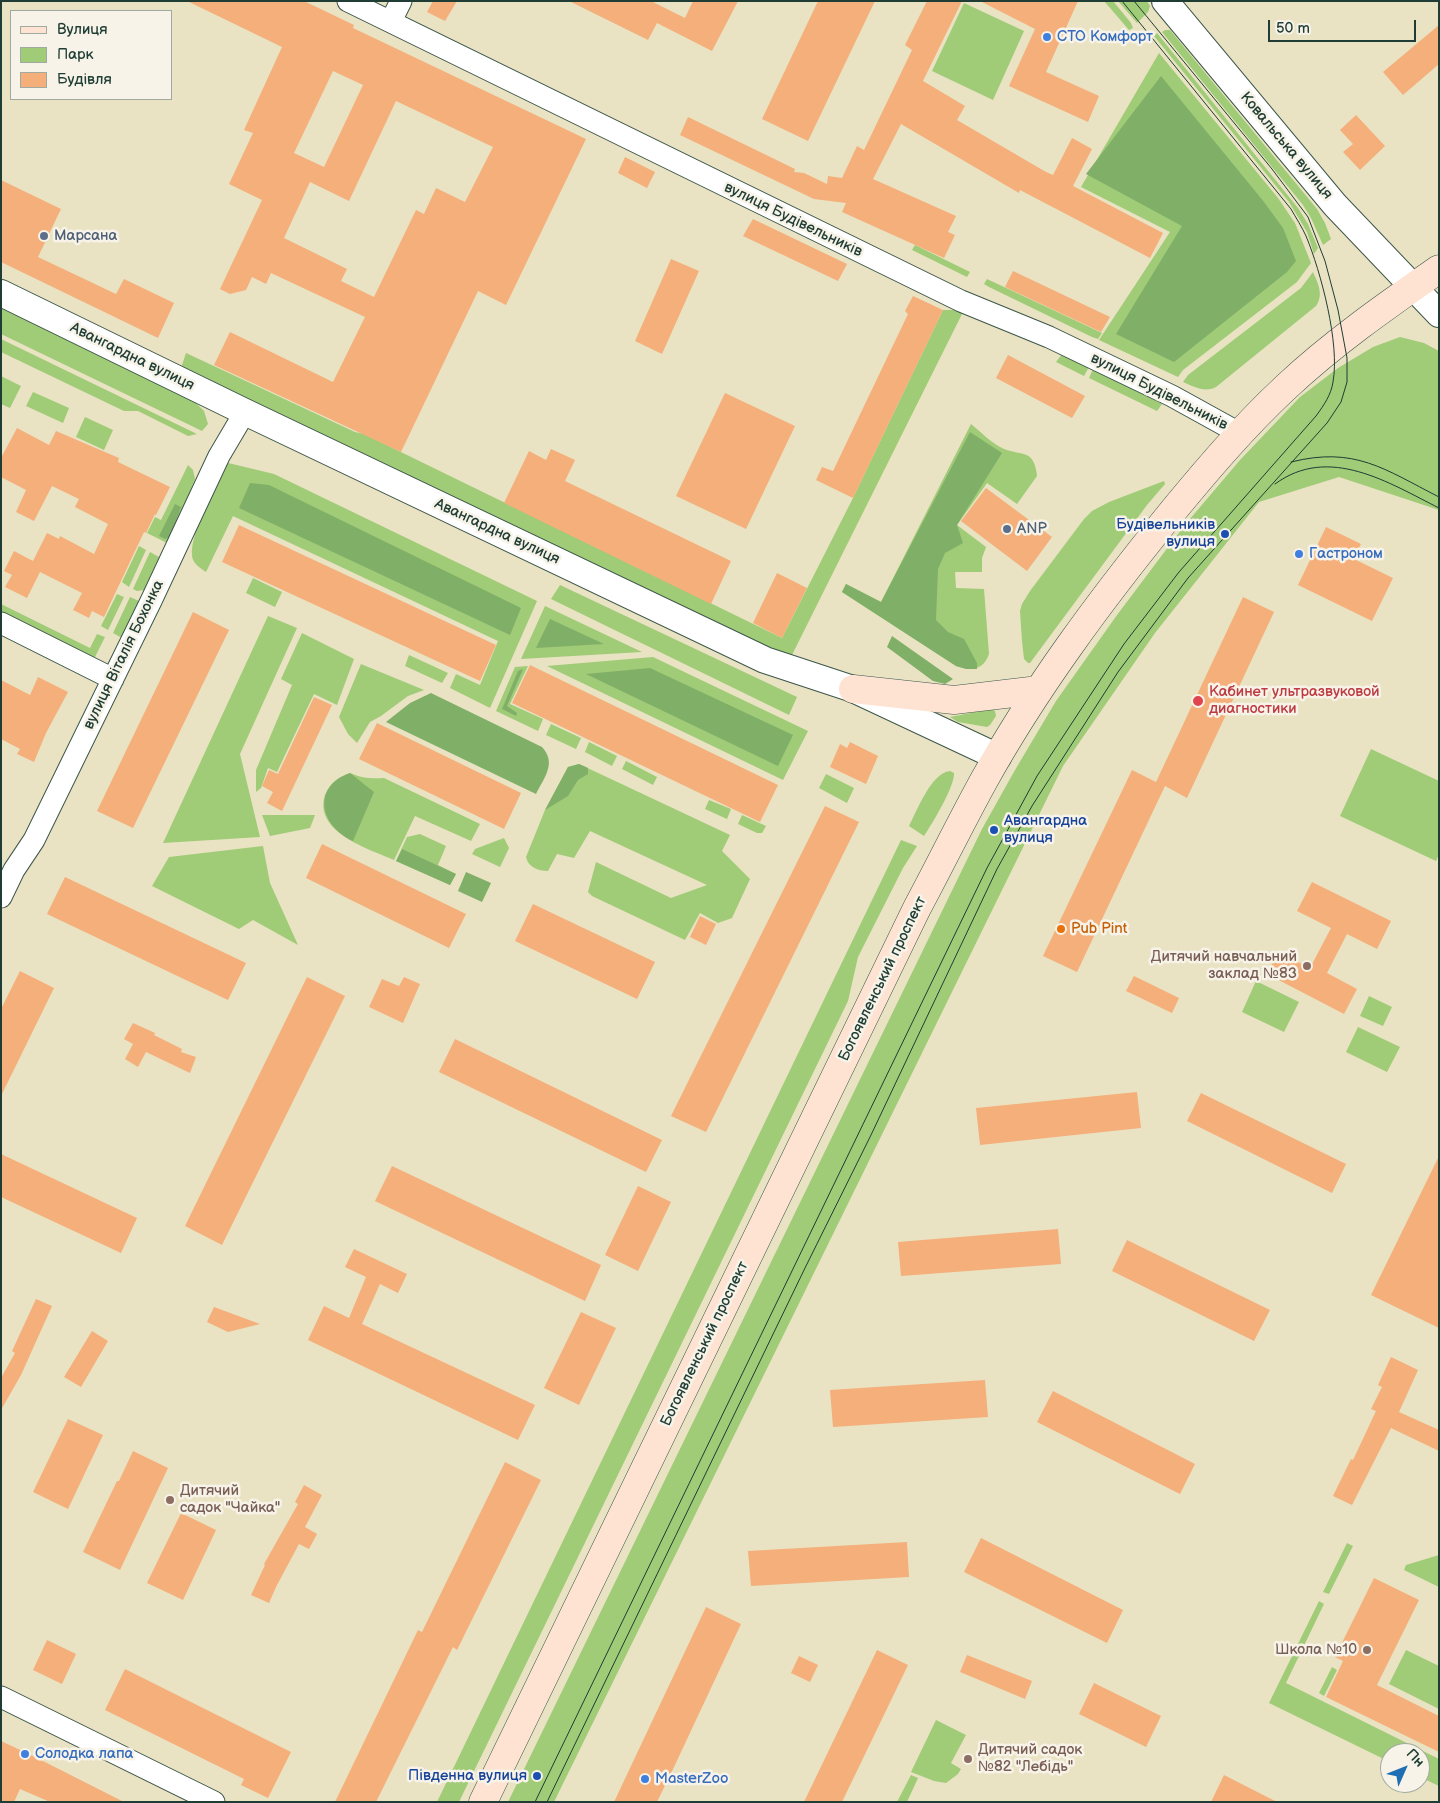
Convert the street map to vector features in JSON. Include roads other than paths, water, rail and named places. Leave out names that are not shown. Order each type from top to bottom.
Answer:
[{"type":"main road","name":"Богоявленський проспект","points":[[483,1802],[913,917],[983,782],[1039,690],[1131,562],[1239,434],[1286,387],[1334,345],[1439,269]]},
{"type":"main road","points":[[853,689],[954,700],[1039,690]]},
{"type":"street","name":"вулиця Будівельників","points":[[348,1],[961,301],[1049,337],[1172,396],[1239,434]]},
{"type":"street","points":[[391,22],[401,1]]},
{"type":"street","name":"Ковальська вулиця","points":[[1165,1],[1335,205],[1412,288]]},
{"type":"street","points":[[1412,288],[1439,314]]},
{"type":"street","name":"Авангардна вулиця","points":[[1,293],[244,412],[765,660],[853,689],[998,757]]},
{"type":"street","name":"вулиця Віталія Бохонка","points":[[1,897],[8,867],[34,840],[113,679],[218,456],[244,412]]},
{"type":"street","points":[[1,623],[113,679]]},
{"type":"street","points":[[1,1697],[214,1802]]},
{"type":"tram line","points":[[535,1802],[987,868],[1037,776],[1124,644],[1179,572],[1316,416],[1331,391],[1334,348],[1328,308],[1318,269],[1303,229],[1291,209],[1122,1]]},
{"type":"tram line","points":[[547,1802],[871,1135],[997,869],[1032,806],[1118,672],[1188,578],[1327,423],[1341,402],[1347,382],[1347,358],[1338,310],[1325,261],[1308,217],[1272,169],[1134,1]]},
{"type":"tram line","points":[[1291,462],[1333,457],[1368,463],[1402,477],[1439,497]]},
{"type":"tram line","points":[[1275,484],[1295,473],[1316,467],[1337,467],[1379,479],[1439,508]]},
{"type":"place","name":"СТО Комфорт","points":[[1047,37]]},
{"type":"place","name":"Марсана","points":[[44,236]]},
{"type":"place","name":"ANP","points":[[1007,529]]},
{"type":"place","name":"Будівельників вулиця","points":[[1225,534]]},
{"type":"place","name":"Гастроном","points":[[1299,554]]},
{"type":"place","name":"Кабинет ультразвуковой диагностики","points":[[1198,701]]},
{"type":"place","name":"Авангардна вулиця","points":[[994,830]]},
{"type":"place","name":"Pub Pint","points":[[1061,929]]},
{"type":"place","name":"Дитячий навчальний заклад №83","points":[[1307,966]]},
{"type":"place","name":"Дитячий садок \"Чайка\"","points":[[170,1500]]},
{"type":"place","name":"Школа №10","points":[[1367,1650]]},
{"type":"place","name":"Солодка лапа","points":[[25,1754]]},
{"type":"place","name":"Дитячий садок №82 \"Лебідь\"","points":[[968,1759]]},
{"type":"place","name":"Південна вулиця","points":[[537,1776]]},
{"type":"place","name":"MasterZoo","points":[[645,1779]]}]
